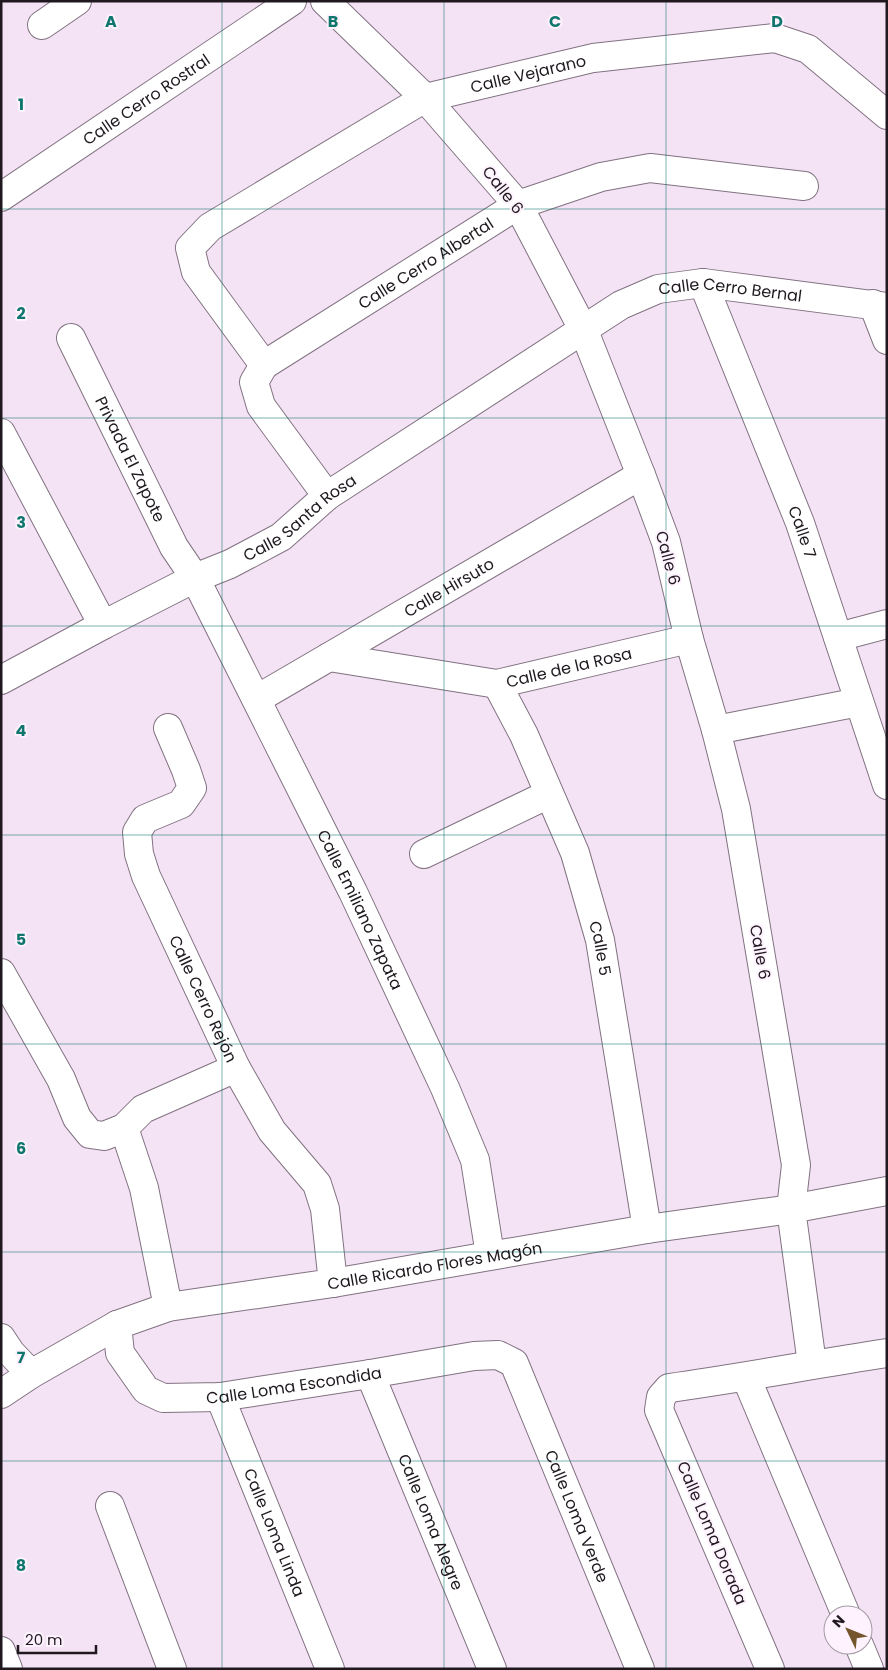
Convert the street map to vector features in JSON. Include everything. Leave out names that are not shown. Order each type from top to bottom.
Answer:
[{"type":"street","points":[[42,25],[77,1]]},
{"type":"street","name":"Calle Cerro Rostral","points":[[1,197],[292,1]]},
{"type":"street","name":"Calle 6","points":[[325,1],[425,98],[518,205],[584,331],[642,476],[666,542],[689,639],[716,730],[736,809],[796,1165],[790,1209],[812,1364]]},
{"type":"street","name":"Calle Vejarano","points":[[264,365],[196,272],[190,248],[210,227],[425,98],[593,58],[775,38],[808,48],[887,115]]},
{"type":"street","name":"Calle Cerro Albertal","points":[[264,365],[518,205],[601,177],[650,168],[804,186]]},
{"type":"street","name":"Calle Cerro Bernal","points":[[584,331],[621,305],[658,289],[703,283],[880,306]]},
{"type":"street","name":"Calle 7","points":[[703,283],[800,523],[887,785]]},
{"type":"street","points":[[880,306],[887,340]]},
{"type":"street","name":"Calle Santa Rosa","points":[[2,677],[195,578],[230,564],[281,537],[326,496],[584,331]]},
{"type":"street","name":"Privada El Zapote","points":[[71,338],[174,547],[195,578]]},
{"type":"street","points":[[264,365],[254,382],[261,406],[326,496]]},
{"type":"street","points":[[1,434],[103,625]]},
{"type":"street","name":"Calle Hirsuto","points":[[257,699],[642,476]]},
{"type":"street","name":"Calle Emiliano Zapata","points":[[195,578],[353,892],[445,1088],[475,1160],[490,1255]]},
{"type":"street","points":[[838,637],[887,624]]},
{"type":"street","name":"Calle de la Rosa","points":[[329,657],[497,684],[689,639]]},
{"type":"street","name":"Calle 5","points":[[497,684],[524,735],[576,853],[600,940],[647,1228]]},
{"type":"street","points":[[716,730],[859,702]]},
{"type":"street","name":"Calle Cerro Rejón","points":[[168,728],[192,788],[181,804],[145,819],[136,832],[139,854],[150,884],[236,1068],[272,1131],[318,1184],[325,1209],[333,1283]]},
{"type":"street","points":[[424,854],[549,794]]},
{"type":"street","points":[[1,973],[61,1079],[77,1118],[90,1134],[104,1136],[124,1128],[142,1109],[236,1068]]},
{"type":"street","points":[[124,1128],[144,1188],[168,1307]]},
{"type":"street","name":"Calle Ricardo Flores Magón","points":[[1,1394],[31,1374],[117,1325],[168,1307],[333,1283],[647,1228],[790,1209],[887,1191]]},
{"type":"street","name":"Calle Loma Escondida","points":[[117,1325],[120,1353],[146,1390],[163,1398],[220,1397],[474,1356],[498,1355],[514,1363]]},
{"type":"street","points":[[1,1338],[11,1353],[31,1374]]},
{"type":"street","points":[[842,1605],[746,1377],[812,1364],[887,1353]]},
{"type":"street","name":"Calle Loma Verde","points":[[514,1363],[640,1669]]},
{"type":"street","name":"Calle Loma Alegre","points":[[370,1374],[492,1669]]},
{"type":"street","name":"Calle Loma Dorada","points":[[746,1377],[668,1388],[661,1397],[659,1410],[770,1669]]},
{"type":"street","name":"Calle Loma Linda","points":[[220,1397],[330,1669]]},
{"type":"street","points":[[110,1506],[172,1669]]},
{"type":"street","points":[[1,1651],[8,1669]]},
{"type":"street","points":[[863,1655],[869,1669]]}]
